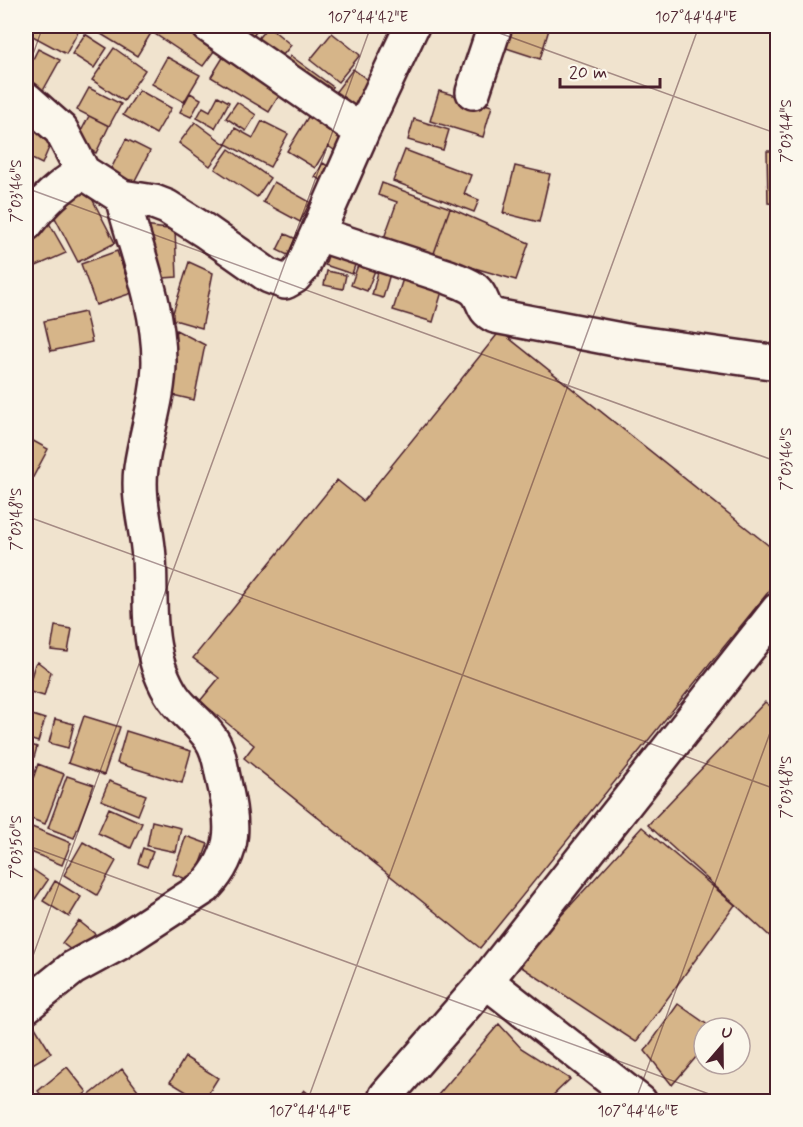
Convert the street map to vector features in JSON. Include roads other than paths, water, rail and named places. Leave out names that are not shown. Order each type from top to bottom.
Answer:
[{"type":"street","points":[[209,26],[362,132]]},
{"type":"street","points":[[26,99],[61,130],[84,172],[122,197],[154,202],[167,207],[269,276],[279,281],[290,280],[302,268],[412,26]]},
{"type":"street","points":[[473,92],[495,26]]},
{"type":"street","points":[[26,224],[47,198],[64,183],[84,172]]},
{"type":"street","points":[[26,1006],[73,968],[119,943],[205,887],[214,878],[232,837],[228,800],[217,751],[204,729],[175,701],[155,654],[150,612],[149,557],[140,506],[140,488],[142,466],[156,397],[159,361],[156,323],[122,197]]},
{"type":"street","points":[[318,234],[449,277],[469,286],[476,290],[488,313],[495,316],[631,342],[777,363]]},
{"type":"street","points":[[386,1096],[486,981],[777,610]]},
{"type":"street","points":[[486,981],[640,1101]]}]
